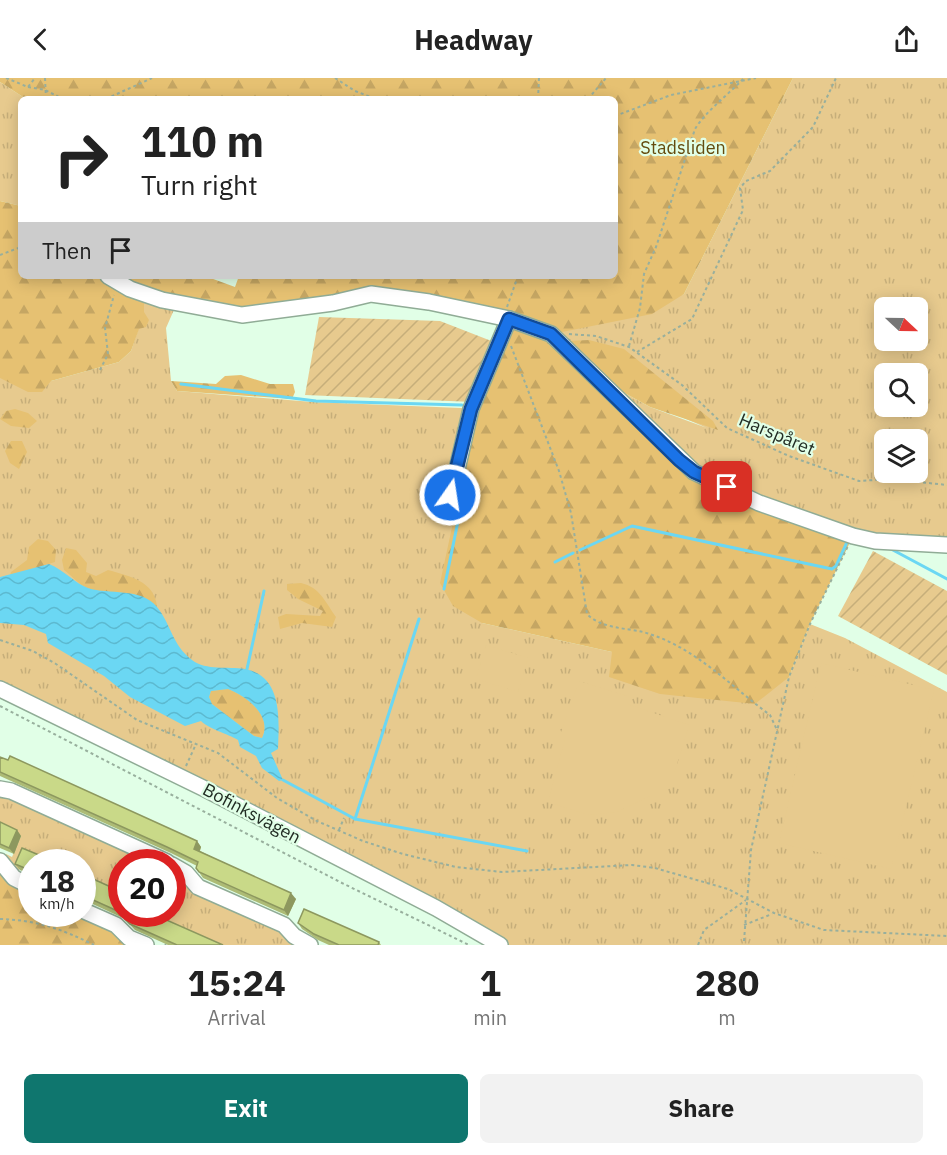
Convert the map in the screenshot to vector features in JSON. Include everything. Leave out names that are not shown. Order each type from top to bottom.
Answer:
[{"type":"street","points":[[113,279],[162,300],[242,315],[333,303],[371,294],[429,302],[506,319],[551,334],[694,472],[759,503],[853,536],[875,541],[947,545]]},
{"type":"street","points":[[450,495],[471,409],[506,319]]},
{"type":"street","name":"Bofinksvägen","points":[[0,688],[203,788],[436,908],[500,945]]},
{"type":"street","points":[[0,789],[10,791],[138,849]]},
{"type":"street","points":[[0,861],[18,880]]},
{"type":"street","points":[[186,873],[198,887],[284,925],[294,936],[310,945]]},
{"type":"street","points":[[96,916],[116,925],[129,938],[146,945]]},
{"type":"path","points":[[6,78],[57,96]]},
{"type":"path","points":[[28,87],[35,78]]},
{"type":"path","points":[[45,78],[46,96]]},
{"type":"path","points":[[113,96],[152,78]]},
{"type":"path","points":[[335,78],[355,91],[368,96]]},
{"type":"path","points":[[538,96],[539,78]]},
{"type":"path","points":[[591,96],[606,78]]},
{"type":"path","points":[[618,115],[671,95],[756,78]]},
{"type":"path","points":[[637,352],[692,319],[743,210],[740,188],[746,181],[770,171],[813,126],[836,78]]},
{"type":"path","points":[[629,347],[640,308],[644,274],[656,247],[695,129],[703,115],[717,107],[743,79]]},
{"type":"path","points":[[0,255],[18,248]]},
{"type":"path","points":[[100,370],[108,354],[105,328],[113,279]]},
{"type":"path","points":[[506,319],[517,279]]},
{"type":"path","name":"Harspåret","points":[[551,334],[596,336],[629,347],[682,385],[727,428],[789,456],[859,481],[891,478],[947,485]]},
{"type":"path","points":[[511,345],[559,471],[571,513],[587,614],[593,621],[644,633],[679,645],[770,715],[777,730]]},
{"type":"path","points":[[744,941],[751,850],[789,677],[853,536]]},
{"type":"path","points":[[0,640],[33,651],[56,664],[137,720],[218,753],[277,798],[339,831],[403,855],[456,867],[502,872],[632,865],[678,873],[728,889],[774,913],[825,930],[947,936]]},
{"type":"path","points":[[0,705],[342,883],[470,944]]},
{"type":"path","points":[[339,831],[344,818]]},
{"type":"path","points":[[698,945],[704,930],[746,900]]},
{"type":"path","points":[[744,925],[774,913]]},
{"type":"path","points":[[0,919],[26,919],[58,927],[94,945]]},
{"type":"green space","name":"Stadsliden","points":[[0,78],[793,78],[684,294],[652,314],[552,334],[679,460],[853,536],[810,624],[789,677],[755,704],[660,694],[609,677],[612,652],[482,623],[453,606],[440,583],[477,411],[509,320],[371,294],[264,314],[144,295],[144,312],[149,320],[146,327],[139,329],[131,351],[119,362],[51,381],[42,392],[28,392],[0,378],[0,201],[18,205],[18,279],[213,279],[235,287],[238,279],[618,279],[618,96],[21,96],[0,82]]},
{"type":"green space","points":[[793,78],[947,78],[947,545],[875,541],[711,479],[551,334],[684,294]],"holes":[[[619,390],[707,428],[650,407]]]},
{"type":"green space","points":[[0,82],[21,96],[18,96],[18,205],[0,201]]},
{"type":"green space","points":[[144,294],[177,303],[166,328],[171,381],[177,391],[313,402],[461,408],[477,411],[482,623],[612,652],[789,677],[810,624],[845,638],[947,692],[947,945],[500,945],[0,689],[0,378],[51,381],[119,362],[131,351],[144,312]]},
{"type":"green space","points":[[319,317],[440,321],[494,342],[473,402],[305,395]]},
{"type":"green space","points":[[589,340],[624,349],[713,421],[718,430],[650,407],[619,390],[567,341]]},
{"type":"green space","points":[[241,375],[270,384],[293,384],[295,392],[292,399],[177,391],[171,381],[216,384],[225,376]]},
{"type":"green space","points":[[15,409],[28,413],[37,421],[29,428],[11,426],[0,419],[6,411]]},
{"type":"green space","points":[[11,441],[22,441],[27,452],[19,469],[10,463],[5,451]]},
{"type":"green space","points":[[38,539],[48,541],[56,550],[55,562],[10,576],[11,572],[27,560],[29,547]]},
{"type":"green space","points":[[66,548],[76,550],[87,563],[86,572],[96,576],[108,570],[140,581],[151,591],[157,607],[138,596],[96,591],[84,587],[64,570],[62,560]]},
{"type":"green space","points":[[873,551],[947,591],[947,675],[838,616]]},
{"type":"green space","points":[[301,583],[313,588],[326,601],[336,617],[332,627],[302,623],[280,629],[278,617],[286,614],[320,616],[323,611],[298,599],[287,590],[287,584]]},
{"type":"green space","points":[[486,645],[528,658],[518,692],[476,679]]},
{"type":"green space","points":[[821,663],[934,690],[891,869],[779,843]]},
{"type":"green space","points":[[579,681],[627,696],[627,704],[689,725],[674,774],[650,796],[617,812],[588,815],[548,802],[565,739],[560,735]]},
{"type":"green space","points":[[228,689],[250,702],[261,715],[264,722],[262,738],[254,736],[212,704],[209,697],[211,691]]},
{"type":"green space","points":[[0,793],[130,849],[108,849],[108,890],[96,885],[96,849],[18,849],[17,874],[0,856],[6,854],[12,857],[21,836],[0,827]]},
{"type":"green space","points":[[0,861],[18,876],[18,927],[96,927],[96,921],[146,945],[0,945]]},
{"type":"green space","points":[[186,875],[275,924],[300,945],[213,945],[172,927],[186,927]]},
{"type":"water","points":[[49,564],[88,588],[134,594],[157,607],[180,648],[192,660],[204,666],[245,669],[257,673],[266,680],[276,701],[279,725],[278,749],[271,753],[283,780],[279,781],[262,768],[256,756],[240,747],[238,740],[201,721],[185,726],[130,697],[104,676],[48,643],[46,634],[24,625],[0,623],[0,577]],"holes":[[[228,689],[250,702],[261,715],[264,722],[262,738],[254,736],[212,704],[209,697],[211,691]]]},
{"type":"building","points":[[10,756],[197,841],[194,849],[291,893],[284,910],[199,872],[196,868],[198,862],[186,856],[186,849],[171,849],[0,772],[0,757],[8,760]]},
{"type":"building","points":[[0,822],[17,830],[9,848],[0,844]]},
{"type":"building","points":[[96,880],[108,886],[108,907],[96,901]]},
{"type":"building","points":[[304,909],[379,942],[378,945],[339,945],[314,934],[298,923]]},
{"type":"building","points":[[137,927],[182,927],[223,945],[177,945]]},
{"type":"waterway","points":[[181,384],[316,401],[462,405]]},
{"type":"waterway","points":[[444,589],[462,502]]},
{"type":"waterway","points":[[580,550],[632,526],[832,569],[836,566],[849,538]]},
{"type":"waterway","points":[[891,549],[947,579]]},
{"type":"waterway","points":[[555,562],[573,553]]},
{"type":"waterway","points":[[247,669],[264,591]]},
{"type":"waterway","points":[[355,819],[419,619]]},
{"type":"waterway","points":[[283,780],[355,819],[527,851]]},
{"type":"route","points":[[450,495],[480,382],[509,319],[551,334],[679,460],[694,472],[727,487]]}]
